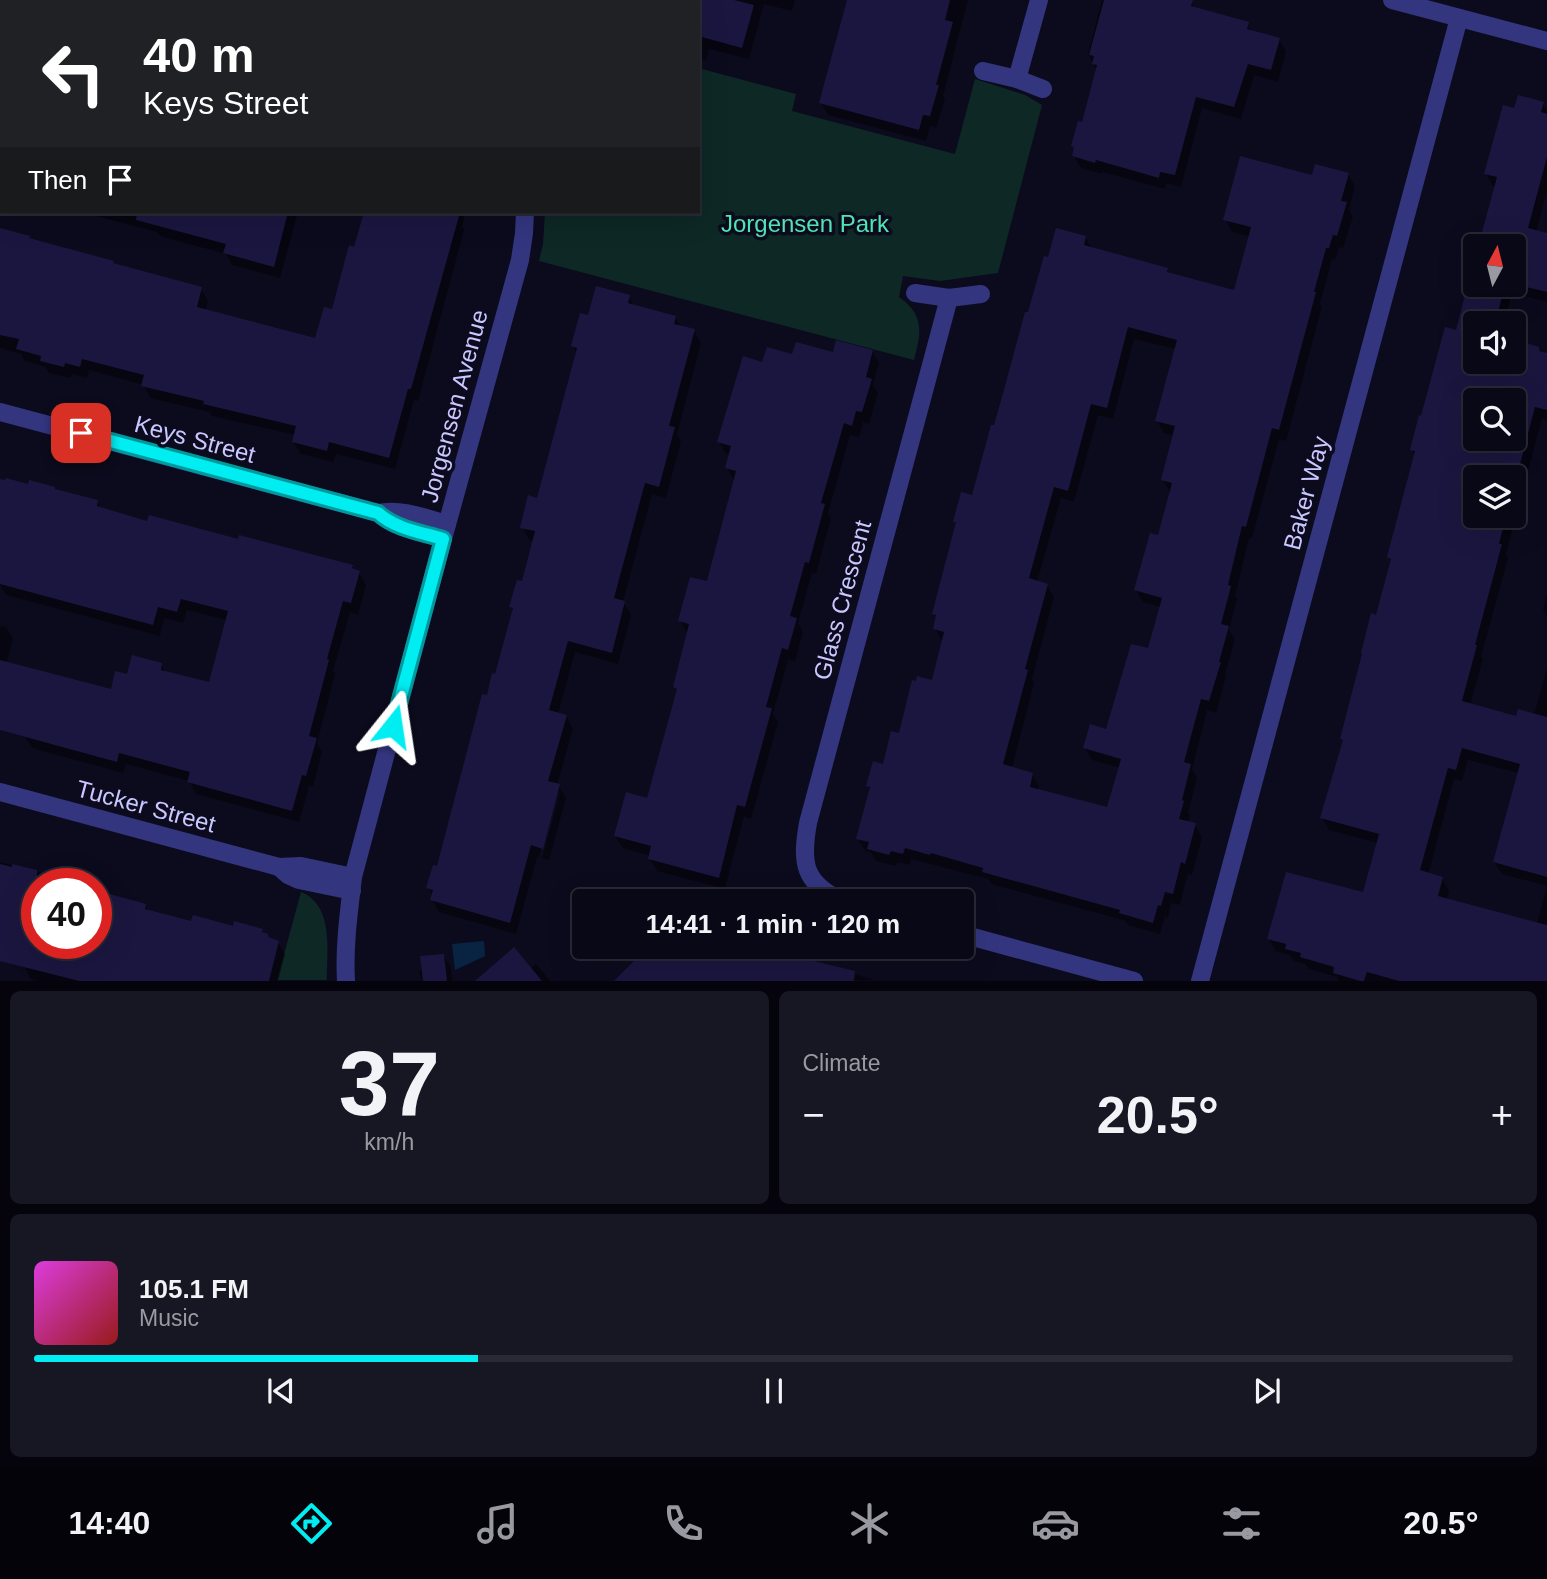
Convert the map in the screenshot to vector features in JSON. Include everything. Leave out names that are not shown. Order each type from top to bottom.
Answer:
[{"type":"street","points":[[1017,79],[1039,0]]},
{"type":"street","points":[[1392,0],[1547,41]]},
{"type":"street","name":"Baker Way","points":[[1200,981],[1459,18]]},
{"type":"street","points":[[983,71],[1017,79],[1043,89]]},
{"type":"street","name":"Jorgensen Avenue","points":[[346,981],[346,944],[352,884],[520,260],[525,214]]},
{"type":"street","points":[[915,293],[949,298],[981,294]]},
{"type":"street","name":"Glass Crescent","points":[[820,889],[806,866],[804,848],[808,823],[949,298]]},
{"type":"street","name":"Keys Street","points":[[0,412],[378,513],[396,526],[445,531]]},
{"type":"street","name":"Tucker Street","points":[[0,792],[279,867],[301,866],[352,884]]},
{"type":"street","points":[[974,937],[1134,981]]},
{"type":"green space","name":"Jorgensen Park","points":[[700,69],[796,94],[792,111],[955,154],[975,79],[1025,95],[1042,105],[998,273],[940,281],[903,276],[899,297],[913,311],[919,325],[914,360],[539,261],[545,214],[700,214]]},
{"type":"green space","points":[[301,892],[312,898],[324,918],[327,980],[277,980]]},
{"type":"water","points":[[484,941],[485,956],[455,970],[452,944]]},
{"type":"building","points":[[700,0],[734,0],[754,5],[742,48],[700,37]]},
{"type":"building","points":[[847,0],[950,0],[945,20],[953,22],[936,85],[939,85],[930,116],[923,115],[919,130],[819,103]]},
{"type":"building","points":[[1104,0],[1193,0],[1191,6],[1249,22],[1247,29],[1280,38],[1271,70],[1248,64],[1234,107],[1196,97],[1175,175],[1160,172],[1159,178],[1072,156],[1074,147],[1071,146],[1078,121],[1082,122],[1097,65],[1092,64],[1094,56],[1089,55]]},
{"type":"building","points":[[1518,95],[1544,102],[1541,112],[1547,114],[1547,157],[1528,228],[1547,233],[1547,292],[1526,287],[1526,234],[1482,234],[1497,177],[1484,174],[1503,105],[1514,108]]},
{"type":"building","points":[[1240,156],[1312,175],[1315,164],[1349,173],[1341,201],[1347,202],[1337,236],[1333,235],[1329,248],[1326,248],[1279,430],[1272,428],[1246,527],[1242,526],[1221,624],[1229,626],[1221,662],[1209,701],[1201,699],[1184,762],[1191,764],[1179,819],[1196,823],[1185,864],[1181,862],[1173,894],[1165,892],[1153,923],[1119,913],[1120,910],[982,872],[983,868],[931,853],[930,855],[905,848],[903,854],[891,851],[889,855],[867,849],[869,842],[856,839],[870,787],[866,786],[873,761],[883,764],[891,731],[899,733],[912,680],[916,681],[917,676],[932,680],[944,632],[933,629],[936,615],[932,614],[961,492],[972,495],[1025,312],[1028,312],[1044,256],[1048,257],[1056,228],[1086,236],[1084,245],[1168,268],[1167,272],[1234,290],[1251,227],[1223,220]],"holes":[[[1128,327],[1177,340],[1155,421],[1175,426],[1161,480],[1172,483],[1158,535],[1150,533],[1134,590],[1162,598],[1148,648],[1131,644],[1106,729],[1090,724],[1083,748],[1121,759],[1107,807],[1030,787],[1033,773],[1003,764],[1048,584],[1029,578],[1054,487],[1068,491],[1091,404],[1107,408]]]},
{"type":"building","points":[[137,214],[287,214],[274,267],[223,253],[226,244],[136,220]]},
{"type":"building","points":[[363,214],[459,216],[389,458],[329,442],[327,451],[292,442],[296,426],[141,386],[144,375],[82,359],[80,367],[65,363],[64,367],[40,361],[41,356],[16,349],[19,339],[0,335],[0,228],[202,287],[197,307],[315,338],[324,307],[332,309],[349,245],[354,247]]},
{"type":"building","points":[[596,286],[630,295],[628,303],[676,316],[674,324],[695,329],[669,426],[675,427],[659,487],[645,483],[614,598],[625,601],[612,653],[568,641],[549,710],[567,715],[548,781],[560,784],[543,849],[531,845],[510,923],[430,900],[433,890],[426,888],[433,865],[437,866],[482,694],[487,695],[492,673],[495,674],[513,608],[509,607],[517,580],[522,581],[535,531],[520,528],[528,495],[537,498],[577,348],[571,346],[580,313],[588,315]]},
{"type":"building","points":[[1464,298],[1502,298],[1498,311],[1463,311],[1463,374],[1526,374],[1526,343],[1547,353],[1547,410],[1535,407],[1526,441],[1526,388],[1463,388],[1463,451],[1523,451],[1520,465],[1463,465],[1463,528],[1503,528],[1499,544],[1502,544],[1462,701],[1516,716],[1518,709],[1547,717],[1547,877],[1493,862],[1520,764],[1462,748],[1456,770],[1448,768],[1420,870],[1443,877],[1438,896],[1547,925],[1547,981],[1399,981],[1367,972],[1364,981],[1360,981],[1333,973],[1334,967],[1300,957],[1301,953],[1285,949],[1286,944],[1267,939],[1286,872],[1363,892],[1379,834],[1320,818],[1343,740],[1340,739],[1371,613],[1376,615],[1391,559],[1387,557],[1415,451],[1410,450],[1445,327],[1456,330]]},
{"type":"building","points":[[836,340],[873,350],[866,377],[872,379],[862,412],[856,411],[852,426],[844,423],[821,503],[825,504],[809,563],[805,562],[790,616],[797,618],[788,650],[782,648],[766,707],[772,708],[745,807],[737,805],[719,878],[648,859],[651,846],[614,836],[626,792],[647,798],[677,689],[673,687],[689,624],[678,621],[690,577],[707,581],[736,471],[725,468],[731,446],[717,442],[743,356],[762,362],[767,347],[792,354],[796,342],[833,352]]},
{"type":"building","points":[[0,479],[28,484],[29,480],[98,500],[97,506],[147,521],[149,515],[238,539],[239,535],[353,565],[352,568],[360,571],[351,603],[343,601],[309,736],[317,738],[306,776],[302,775],[292,811],[187,782],[190,772],[119,753],[117,762],[0,730],[0,660],[111,689],[115,671],[127,674],[132,655],[162,663],[161,670],[209,682],[228,611],[181,599],[177,612],[158,607],[153,625],[0,584]]},
{"type":"building","points":[[0,864],[29,868],[21,868],[21,959],[112,959],[112,895],[146,904],[145,909],[191,921],[193,915],[233,926],[234,921],[263,929],[262,932],[268,934],[268,937],[279,941],[269,981],[79,981],[0,961]]},
{"type":"building","points":[[514,947],[542,981],[475,981]]},
{"type":"building","points":[[444,954],[447,981],[423,981],[420,956]]},
{"type":"building","points":[[636,959],[806,959],[855,971],[854,981],[614,981]]},
{"type":"route","points":[[81,433],[378,513],[396,526],[443,539],[393,726]]}]
